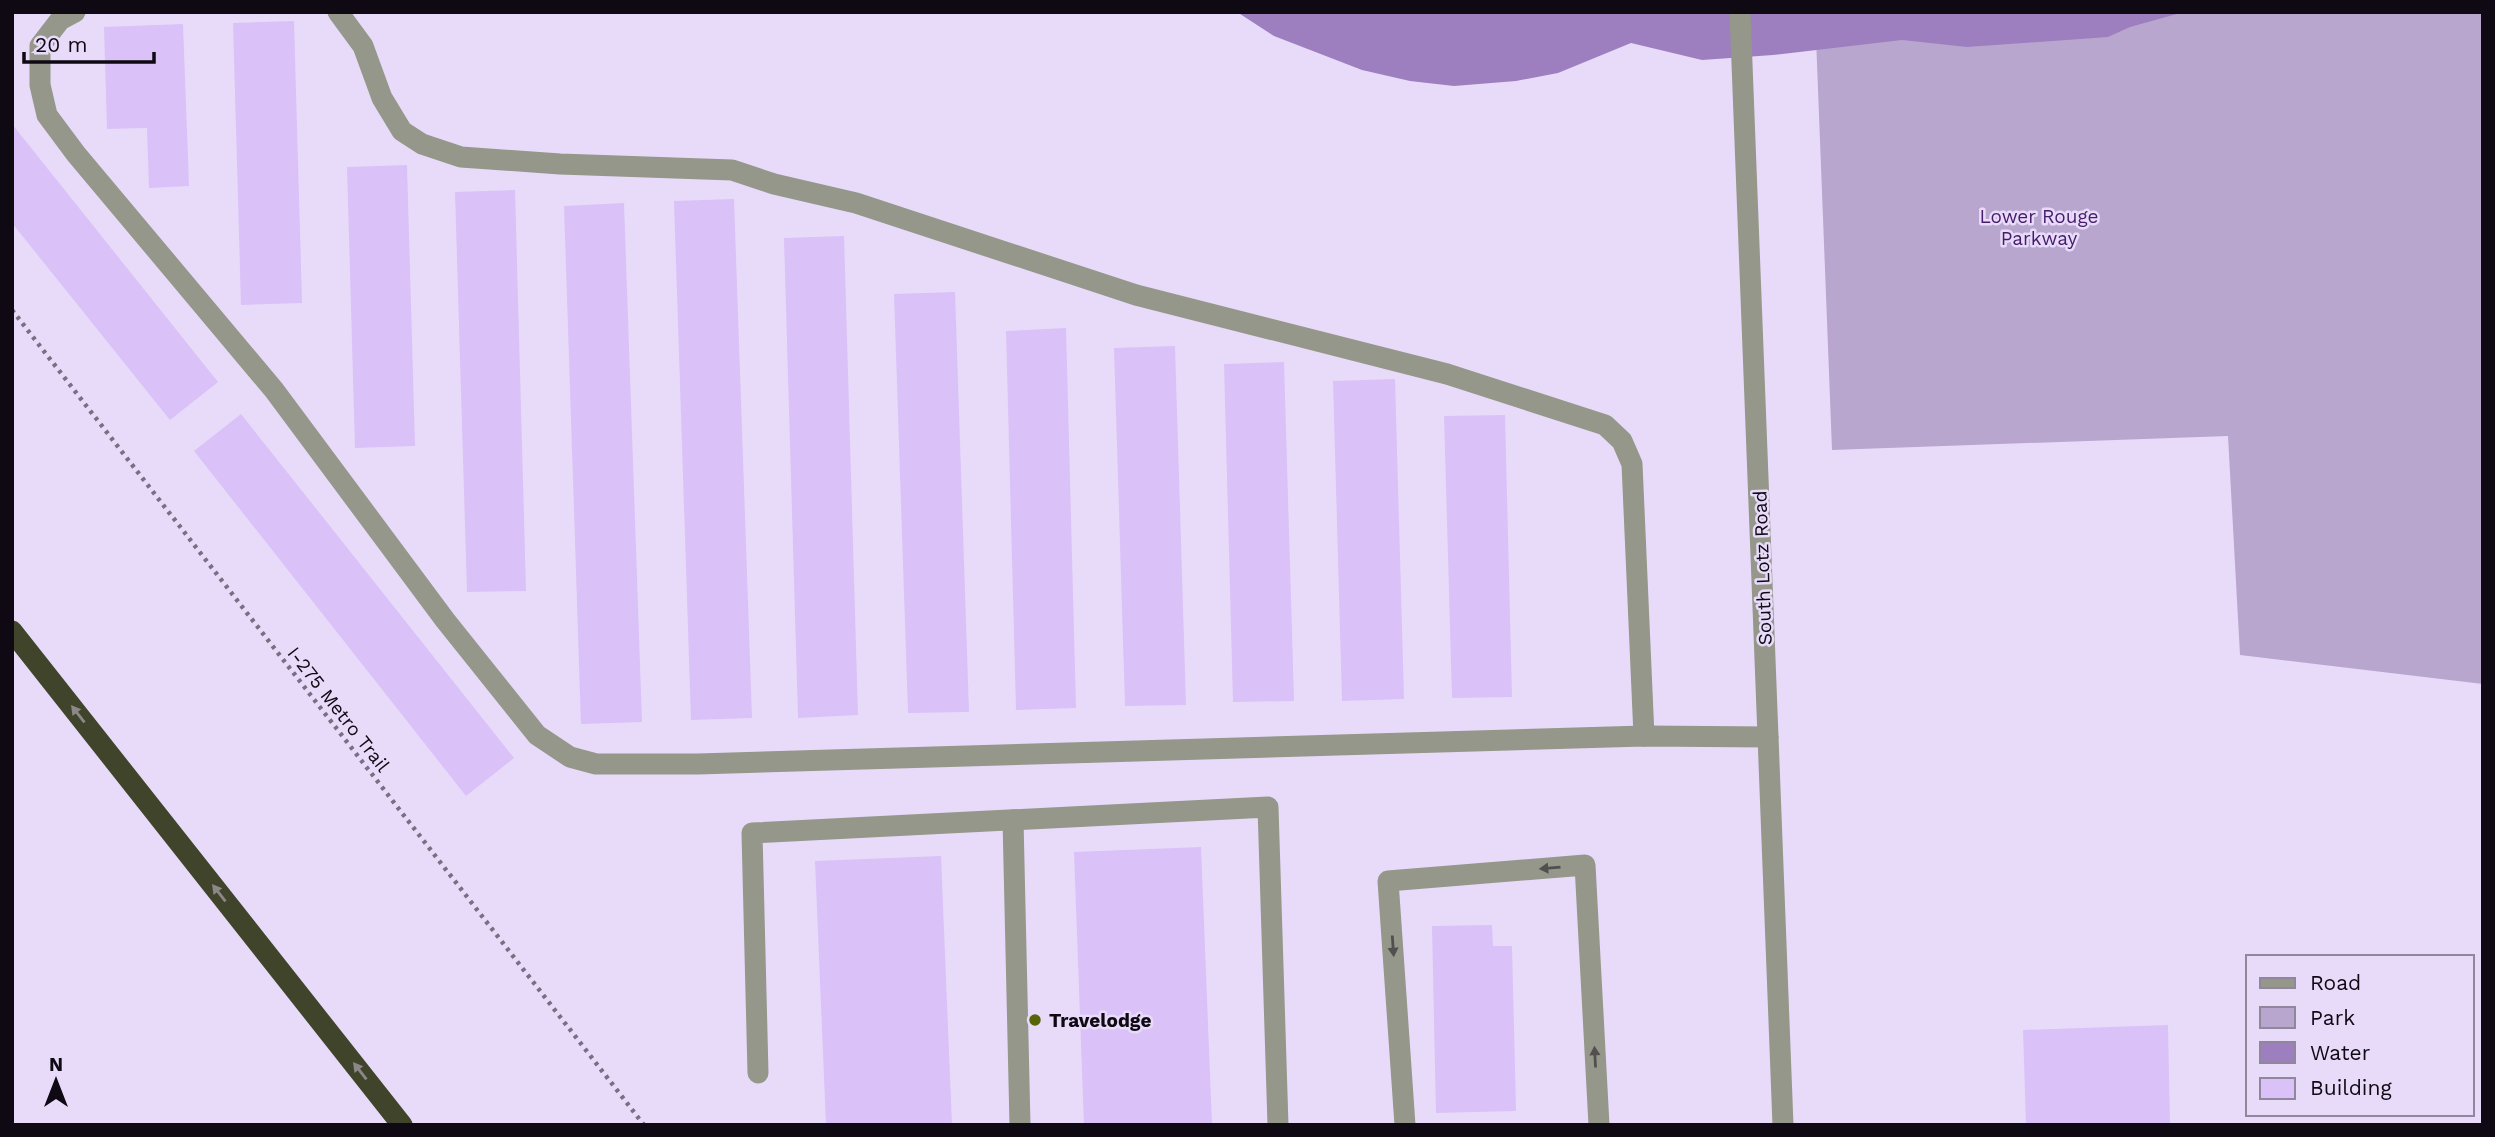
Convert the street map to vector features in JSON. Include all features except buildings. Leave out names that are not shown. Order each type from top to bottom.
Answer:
[{"type":"highway","points":[[12,631],[402,1125]]},
{"type":"street","points":[[75,12],[60,20],[40,46],[40,85],[47,115],[76,154],[274,390],[445,620],[537,735],[570,757],[596,764],[698,764],[1644,736],[1768,737]]},
{"type":"street","points":[[338,12],[363,46],[383,98],[402,131],[422,144],[461,157],[732,170],[774,184],[856,204],[1136,295],[1447,374],[1605,425],[1622,441],[1632,464],[1644,736]]},
{"type":"street","name":"South Lotz Road","points":[[1740,12],[1783,1125]]},
{"type":"street","points":[[758,1073],[752,833],[1268,807],[1278,1125]]},
{"type":"street","points":[[1013,820],[1020,1125]]},
{"type":"street","points":[[1405,1125],[1388,881],[1585,865],[1599,1125]]},
{"type":"path","name":"I-275 Metro Trail","points":[[12,310],[644,1125]]},
{"type":"green space","name":"Lower Rouge Parkway","points":[[1815,12],[2483,12],[2483,684],[2240,655],[2228,436],[1832,450]]},
{"type":"water","points":[[1237,12],[2184,12],[2130,27],[2108,37],[1967,47],[1902,40],[1702,60],[1631,43],[1558,73],[1516,81],[1454,86],[1410,81],[1362,70],[1274,36]]},
{"type":"place","name":"Travelodge","points":[[1035,1020]]}]
